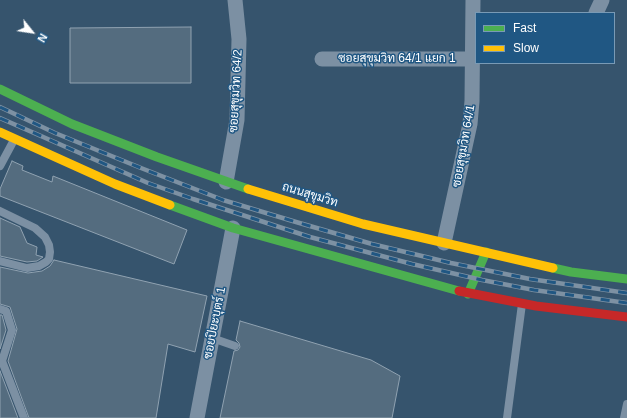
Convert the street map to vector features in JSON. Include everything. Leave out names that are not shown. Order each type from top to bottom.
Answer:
[{"type":"main road","name":"ถนนสุขุมวิท","points":[[0,89],[72,124],[157,158],[226,182],[363,224],[571,272],[627,279]]},
{"type":"main road","points":[[0,132],[115,184],[233,228],[468,294],[522,304],[627,317]]},
{"type":"main road","points":[[468,294],[486,252]]},
{"type":"street","name":"ซอยสุขุมวิท 64/2","points":[[226,182],[237,120],[239,39],[235,0]]},
{"type":"street","name":"ซอยสุขุมวิท 64/1","points":[[444,243],[470,124],[472,101],[472,0]]},
{"type":"street","points":[[596,12],[602,0]]},
{"type":"street","name":"ซอยสุขุมวิท 64/1 แยก 1","points":[[322,59],[472,59]]},
{"type":"street","name":"ซอยปิยะบุตร์ 1","points":[[198,418],[233,228]]},
{"type":"lane","points":[[0,166],[14,139]]},
{"type":"lane","points":[[0,211],[35,228],[45,237],[49,245],[50,252],[49,259],[39,266],[27,268],[0,261]]},
{"type":"lane","points":[[507,418],[522,304]]},
{"type":"lane","points":[[0,309],[6,311],[12,330],[2,361],[24,418]]},
{"type":"lane","points":[[212,338],[235,346]]},
{"type":"lane","points":[[624,418],[627,404]]},
{"type":"building","points":[[191,27],[191,83],[70,83],[70,28]]},
{"type":"building","points":[[12,161],[23,166],[22,170],[52,182],[53,176],[187,230],[174,264],[0,196],[0,189]]},
{"type":"building","points":[[0,218],[20,227],[27,243],[37,247],[36,255],[43,257],[37,261],[27,262],[0,256]]},
{"type":"building","points":[[54,260],[207,296],[195,352],[168,344],[156,418],[29,418],[8,361],[17,329],[10,307],[0,304],[0,267],[28,273],[42,271],[50,266]]},
{"type":"building","points":[[0,315],[2,315],[6,330],[0,349]]},
{"type":"building","points":[[240,321],[371,360],[400,376],[392,418],[220,418],[234,351],[238,350],[240,347],[236,340]]},
{"type":"building","points":[[0,371],[18,418],[0,418]]},
{"type":"railway","points":[[0,107],[55,133],[223,200],[296,222],[372,244],[451,263],[530,279],[627,293]]},
{"type":"railway","points":[[0,118],[148,183],[310,237],[412,264],[482,280],[534,290],[627,303]]},
{"type":"traffic: fast","points":[[0,89],[72,124],[157,157],[248,189]]},
{"type":"traffic: fast","points":[[170,205],[233,228],[459,291]]},
{"type":"traffic: fast","points":[[468,294],[486,252]]},
{"type":"traffic: fast","points":[[553,268],[571,272],[627,279]]},
{"type":"traffic: slow","points":[[0,132],[115,184],[170,205]]},
{"type":"traffic: slow","points":[[248,189],[363,224],[553,268]]},
{"type":"traffic: jam","points":[[459,291],[536,306],[627,317]]}]
